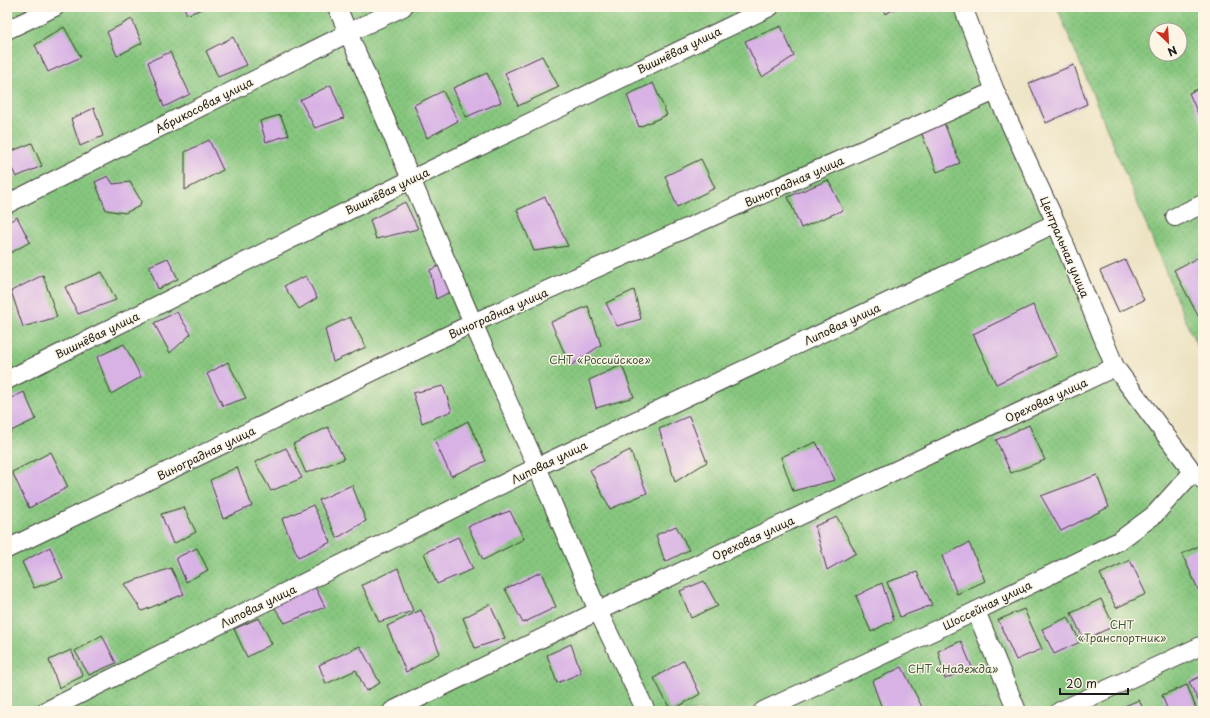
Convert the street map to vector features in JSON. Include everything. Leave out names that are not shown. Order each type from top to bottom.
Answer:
[{"type":"street","points":[[7,30],[54,7]]},
{"type":"street","points":[[337,7],[598,611],[646,711]]},
{"type":"street","name":"Абрикосовая улица","points":[[7,204],[348,33],[403,7]]},
{"type":"street","name":"Вишнёвая улица","points":[[7,380],[412,179],[770,7]]},
{"type":"street","name":"Центральная улица","points":[[963,7],[995,91],[1056,223],[1115,367],[1198,476]]},
{"type":"street","name":"Виноградная улица","points":[[7,549],[474,323],[995,91]]},
{"type":"street","points":[[1175,217],[1203,204]]},
{"type":"street","name":"Липовая улица","points":[[46,711],[537,467],[1056,223]]},
{"type":"street","name":"Ореховая улица","points":[[392,711],[598,611],[1115,367]]},
{"type":"street","name":"Шоссейная улица","points":[[763,711],[976,611],[1119,541],[1154,515],[1198,476]]},
{"type":"street","points":[[976,611],[1017,711]]},
{"type":"street","points":[[1060,711],[1203,645]]},
{"type":"green space","name":"СНТ «Российское»","points":[[7,7],[963,7],[1115,367],[1203,477],[1203,711],[7,711]]},
{"type":"green space","points":[[1057,7],[1203,7],[1203,357],[1189,329]]},
{"type":"building","points":[[184,7],[206,7],[187,15]]},
{"type":"building","points":[[882,7],[899,7],[885,14]]},
{"type":"building","points":[[132,19],[142,43],[117,56],[107,32]]},
{"type":"building","points":[[781,26],[794,56],[762,77],[745,41]]},
{"type":"building","points":[[64,27],[81,57],[48,72],[35,45]]},
{"type":"building","points":[[233,37],[247,65],[218,77],[206,51]]},
{"type":"building","points":[[170,52],[190,94],[164,107],[148,62]]},
{"type":"building","points":[[542,56],[559,87],[518,106],[505,73]]},
{"type":"building","points":[[1074,65],[1087,104],[1046,123],[1029,83]]},
{"type":"building","points":[[487,73],[501,102],[466,117],[453,88]]},
{"type":"building","points":[[653,83],[667,115],[639,127],[627,95]]},
{"type":"building","points":[[331,85],[344,118],[315,128],[300,100]]},
{"type":"building","points":[[1203,87],[1203,125],[1189,93]]},
{"type":"building","points":[[443,91],[458,121],[427,138],[414,105]]},
{"type":"building","points":[[94,108],[103,136],[80,146],[71,119]]},
{"type":"building","points":[[280,115],[289,135],[266,142],[260,121]]},
{"type":"building","points":[[944,123],[960,163],[937,172],[921,132]]},
{"type":"building","points":[[209,140],[223,170],[185,190],[185,152]]},
{"type":"building","points":[[32,143],[42,166],[16,177],[7,158],[7,153]]},
{"type":"building","points":[[701,159],[715,188],[677,207],[665,176]]},
{"type":"building","points":[[108,176],[113,184],[130,182],[141,201],[140,206],[125,213],[106,210],[95,182]]},
{"type":"building","points":[[828,180],[843,210],[801,228],[788,197]]},
{"type":"building","points":[[545,197],[568,246],[534,251],[517,210]]},
{"type":"building","points":[[405,202],[418,229],[376,239],[370,220]]},
{"type":"building","points":[[17,217],[30,242],[7,255],[7,223]]},
{"type":"building","points":[[1203,255],[1203,325],[1174,270]]},
{"type":"building","points":[[168,258],[178,279],[158,289],[149,266]]},
{"type":"building","points":[[1125,260],[1144,300],[1119,312],[1100,271]]},
{"type":"building","points":[[443,264],[454,290],[436,299],[430,270]]},
{"type":"building","points":[[102,272],[116,300],[78,314],[65,287]]},
{"type":"building","points":[[43,275],[57,317],[23,327],[11,291]]},
{"type":"building","points":[[306,276],[317,298],[299,309],[284,286]]},
{"type":"building","points":[[634,290],[641,319],[617,326],[606,303]]},
{"type":"building","points":[[1033,305],[1057,356],[996,384],[973,334]]},
{"type":"building","points":[[588,306],[601,345],[570,366],[551,322]]},
{"type":"building","points":[[177,312],[191,334],[170,353],[154,323]]},
{"type":"building","points":[[350,317],[366,347],[333,362],[325,329]]},
{"type":"building","points":[[124,344],[141,377],[111,394],[97,357]]},
{"type":"building","points":[[228,362],[246,398],[223,406],[207,374]]},
{"type":"building","points":[[622,365],[634,397],[596,408],[589,380]]},
{"type":"building","points":[[443,386],[452,411],[422,423],[413,393]]},
{"type":"building","points":[[24,392],[36,419],[7,433],[7,400]]},
{"type":"building","points":[[689,416],[707,462],[675,482],[659,429]]},
{"type":"building","points":[[468,421],[486,461],[451,476],[434,439]]},
{"type":"building","points":[[1029,425],[1045,460],[1011,473],[996,440]]},
{"type":"building","points":[[328,427],[344,459],[306,473],[293,444]]},
{"type":"building","points":[[816,442],[835,480],[793,491],[781,457]]},
{"type":"building","points":[[286,448],[302,478],[271,491],[255,462]]},
{"type":"building","points":[[630,450],[647,493],[610,509],[590,470]]},
{"type":"building","points":[[51,452],[68,487],[29,508],[12,472]]},
{"type":"building","points":[[237,467],[252,506],[223,519],[210,480]]},
{"type":"building","points":[[1097,475],[1109,507],[1061,531],[1041,496]]},
{"type":"building","points":[[352,485],[366,521],[337,538],[319,500]]},
{"type":"building","points":[[313,505],[331,542],[298,557],[282,519]]},
{"type":"building","points":[[184,507],[196,532],[173,544],[161,514]]},
{"type":"building","points":[[510,511],[524,539],[483,560],[468,526]]},
{"type":"building","points":[[837,517],[856,553],[827,570],[815,526]]},
{"type":"building","points":[[676,526],[689,550],[665,562],[656,535]]},
{"type":"building","points":[[458,537],[473,569],[437,584],[424,553]]},
{"type":"building","points":[[969,543],[985,581],[957,594],[942,556]]},
{"type":"building","points":[[1203,544],[1203,600],[1182,554]]},
{"type":"building","points":[[50,547],[63,578],[34,588],[22,562]]},
{"type":"building","points":[[197,548],[208,570],[186,582],[176,558]]},
{"type":"building","points":[[1130,560],[1146,594],[1116,608],[1100,574]]},
{"type":"building","points":[[171,568],[184,594],[142,611],[124,584]]},
{"type":"building","points":[[398,568],[413,611],[379,622],[362,585]]},
{"type":"building","points":[[541,572],[556,607],[523,623],[505,589]]},
{"type":"building","points":[[917,572],[932,605],[900,617],[887,582]]},
{"type":"building","points":[[704,581],[718,606],[691,618],[680,591]]},
{"type":"building","points":[[313,583],[325,607],[285,623],[272,604]]},
{"type":"building","points":[[882,583],[894,620],[871,632],[856,596]]},
{"type":"building","points":[[1101,599],[1114,626],[1084,640],[1071,613]]},
{"type":"building","points":[[490,604],[505,638],[475,648],[463,618]]},
{"type":"building","points":[[1024,609],[1042,649],[1016,660],[998,620]]},
{"type":"building","points":[[421,610],[440,653],[406,672],[387,626]]},
{"type":"building","points":[[1068,617],[1080,642],[1054,654],[1042,629]]},
{"type":"building","points":[[259,618],[272,644],[247,657],[234,629]]},
{"type":"building","points":[[102,635],[116,663],[89,675],[75,651]]},
{"type":"building","points":[[961,641],[972,667],[945,679],[938,651]]},
{"type":"building","points":[[571,644],[581,673],[557,683],[547,655]]},
{"type":"building","points":[[360,646],[380,683],[366,691],[356,670],[326,684],[319,665]]},
{"type":"building","points":[[71,650],[83,676],[59,688],[49,660]]},
{"type":"building","points":[[684,660],[700,694],[671,711],[654,678]]},
{"type":"building","points":[[902,667],[922,707],[911,711],[883,711],[872,681]]},
{"type":"building","points":[[1203,675],[1203,710],[1189,682]]},
{"type":"building","points":[[1187,685],[1197,711],[1168,711],[1162,695]]},
{"type":"building","points":[[1139,700],[1144,711],[1124,711],[1122,707]]},
{"type":"park label","name":"СНТ «Транспортник»","points":[[1122,630]]},
{"type":"park label","name":"СНТ «Надежда»","points":[[953,668]]}]
